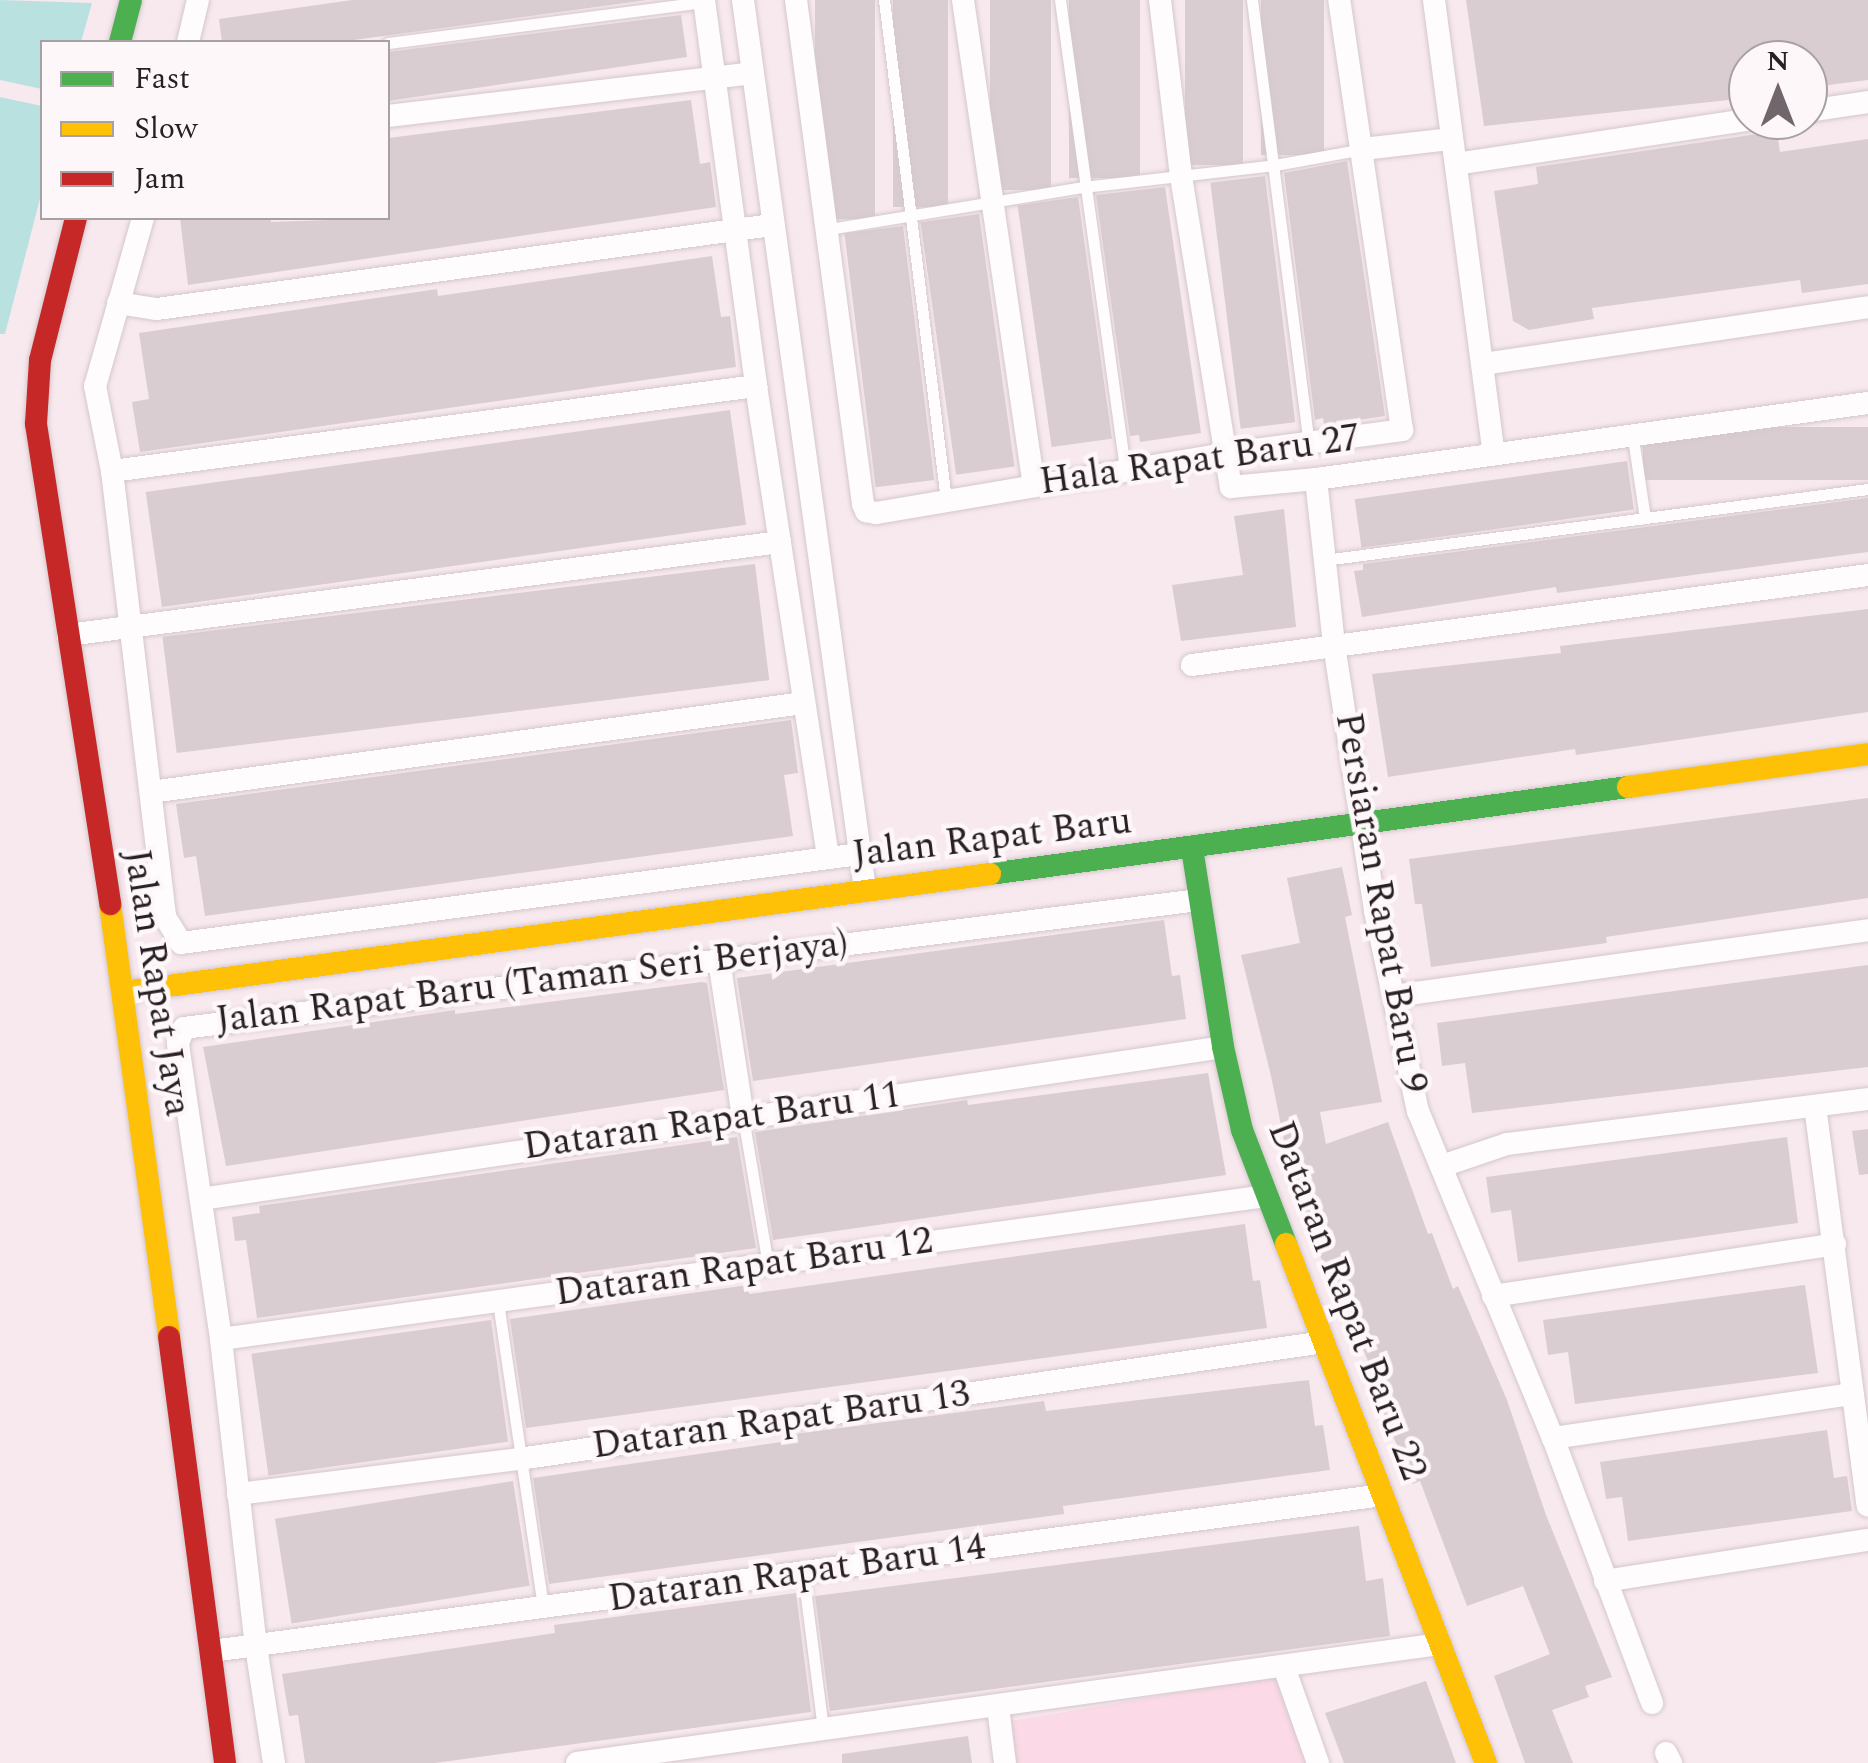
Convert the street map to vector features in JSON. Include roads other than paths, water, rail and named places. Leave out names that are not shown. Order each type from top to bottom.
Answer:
[{"type":"street","points":[[121,40],[131,0]]},
{"type":"street","points":[[188,40],[198,0]]},
{"type":"street","points":[[743,0],[865,890]]},
{"type":"street","points":[[796,0],[829,230]]},
{"type":"street","points":[[963,0],[1034,485]]},
{"type":"street","points":[[1160,0],[1181,176],[1231,487],[1316,479],[1493,451],[1633,438],[1868,404]]},
{"type":"street","name":"Hala Rapat Baru 27","points":[[829,230],[866,511],[1402,430],[1340,0]]},
{"type":"street","points":[[1434,0],[1493,451]]},
{"type":"street","points":[[704,1],[756,386],[828,856]]},
{"type":"street","points":[[390,116],[752,74]]},
{"type":"street","points":[[1828,108],[1868,102]]},
{"type":"street","points":[[1456,164],[1728,123]]},
{"type":"street","points":[[1363,149],[1451,138]]},
{"type":"street","name":"Jalan Rapat Jaya","points":[[76,220],[36,388],[44,493],[124,992],[225,1763]]},
{"type":"street","name":"Jalan Rapat Jaya","points":[[141,220],[96,386],[112,472],[165,917]]},
{"type":"street","points":[[118,303],[157,309],[772,226]]},
{"type":"street","points":[[1483,364],[1868,307]]},
{"type":"street","points":[[112,472],[756,386]]},
{"type":"street","name":"Persiaran Rapat Baru 9","points":[[1316,479],[1334,645],[1362,826],[1418,1111],[1553,1438],[1652,1704]]},
{"type":"street","points":[[68,635],[132,630],[780,542]]},
{"type":"street","points":[[1192,665],[1868,574]]},
{"type":"street","points":[[151,792],[803,703]]},
{"type":"street","name":"Jalan Rapat Baru","points":[[124,992],[1868,754]]},
{"type":"street","name":"Dataran Rapat Baru 22","points":[[1192,848],[1224,1047],[1242,1130],[1486,1763]]},
{"type":"street","name":"Jalan Rapat Baru","points":[[165,917],[181,944],[860,854]]},
{"type":"street","name":"Jalan Rapat Baru (Taman Seri Berjaya)","points":[[274,1763],[256,1647],[222,1339],[178,1043],[184,1028],[1200,900]]},
{"type":"street","points":[[1394,996],[1868,930]]},
{"type":"street","points":[[719,960],[744,1117]]},
{"type":"street","name":"Dataran Rapat Baru 11","points":[[201,1199],[1224,1047]]},
{"type":"street","points":[[1442,1166],[1507,1144],[1868,1098]]},
{"type":"street","points":[[1815,1106],[1868,1506]]},
{"type":"street","name":"Dataran Rapat Baru 12","points":[[222,1339],[1266,1196]]},
{"type":"street","points":[[1493,1296],[1835,1244]]},
{"type":"street","name":"Dataran Rapat Baru 13","points":[[238,1494],[519,1459],[1324,1342]]},
{"type":"street","points":[[1553,1438],[1852,1394]]},
{"type":"street","name":"Dataran Rapat Baru 14","points":[[212,1651],[1382,1496]]},
{"type":"street","points":[[1605,1581],[1868,1540]]},
{"type":"street","points":[[577,1763],[1440,1644]]},
{"type":"street","points":[[1284,1667],[1318,1763]]},
{"type":"street","points":[[998,1707],[1005,1763]]},
{"type":"lane","points":[[884,0],[908,218],[946,500]]},
{"type":"lane","points":[[1060,0],[1082,187],[1125,470]]},
{"type":"lane","points":[[1252,0],[1309,443]]},
{"type":"lane","points":[[390,42],[704,1]]},
{"type":"lane","points":[[829,230],[1082,187],[1275,165],[1363,149]]},
{"type":"lane","points":[[1633,438],[1645,518]]},
{"type":"lane","points":[[1324,560],[1868,489]]},
{"type":"lane","points":[[744,1117],[768,1265]]},
{"type":"lane","points":[[498,1302],[542,1607]]},
{"type":"lane","points":[[804,1573],[823,1730]]},
{"type":"water","points":[[0,0],[92,3],[82,40],[40,40],[40,89],[0,80]]},
{"type":"water","points":[[0,97],[40,106],[40,199],[5,334],[0,334]]}]
